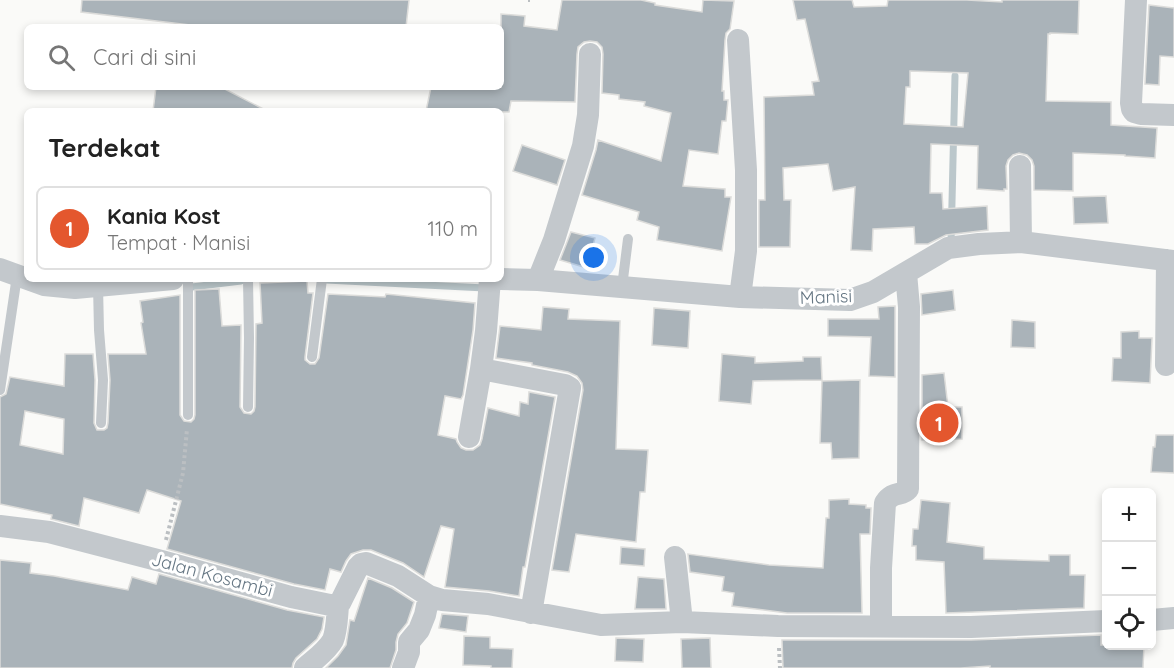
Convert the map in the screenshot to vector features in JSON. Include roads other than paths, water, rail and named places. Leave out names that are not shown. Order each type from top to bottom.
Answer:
[{"type":"street","points":[[1136,0],[1132,109],[1141,114],[1174,115]]},
{"type":"street","points":[[738,40],[746,170],[746,251],[740,297]]},
{"type":"street","points":[[538,280],[554,240],[583,146],[588,115],[590,54]]},
{"type":"street","points":[[1020,166],[1021,242]]},
{"type":"street","name":"Manisi","points":[[504,279],[740,297],[850,300],[873,292],[948,248],[979,244],[1021,242],[1171,260]]},
{"type":"street","points":[[1167,364],[1171,260]]},
{"type":"street","points":[[8,272],[24,278]]},
{"type":"street","points":[[881,626],[885,503],[892,495],[904,493],[908,489],[909,307],[906,273]]},
{"type":"street","points":[[36,282],[75,288],[141,282]]},
{"type":"street","points":[[469,436],[481,369],[490,282]]},
{"type":"street","points":[[481,369],[565,385],[570,388],[531,613]]},
{"type":"street","name":"Jalan Kosambi","points":[[0,526],[49,532],[291,597],[338,606]]},
{"type":"street","points":[[675,557],[682,622]]},
{"type":"street","points":[[305,668],[333,640],[338,606],[358,567],[366,563],[398,576],[429,596],[442,600],[488,604],[602,625],[682,622],[778,626],[971,627],[1102,621]]},
{"type":"street","points":[[403,668],[409,652],[409,642],[419,630],[429,596]]},
{"type":"street","points":[[1156,620],[1174,618]]},
{"type":"lane","points":[[621,287],[628,239]]},
{"type":"lane","points":[[0,390],[8,272]]},
{"type":"lane","points":[[188,282],[188,416]]},
{"type":"lane","points":[[248,282],[248,407]]},
{"type":"lane","points":[[312,357],[322,282]]},
{"type":"lane","points":[[98,286],[104,381],[101,423]]},
{"type":"waterway","points":[[951,244],[955,76]]},
{"type":"waterway","points":[[192,287],[233,282]]},
{"type":"waterway","points":[[366,282],[485,288]]},
{"type":"place","name":"Kania Kost","points":[[939,423]]}]
